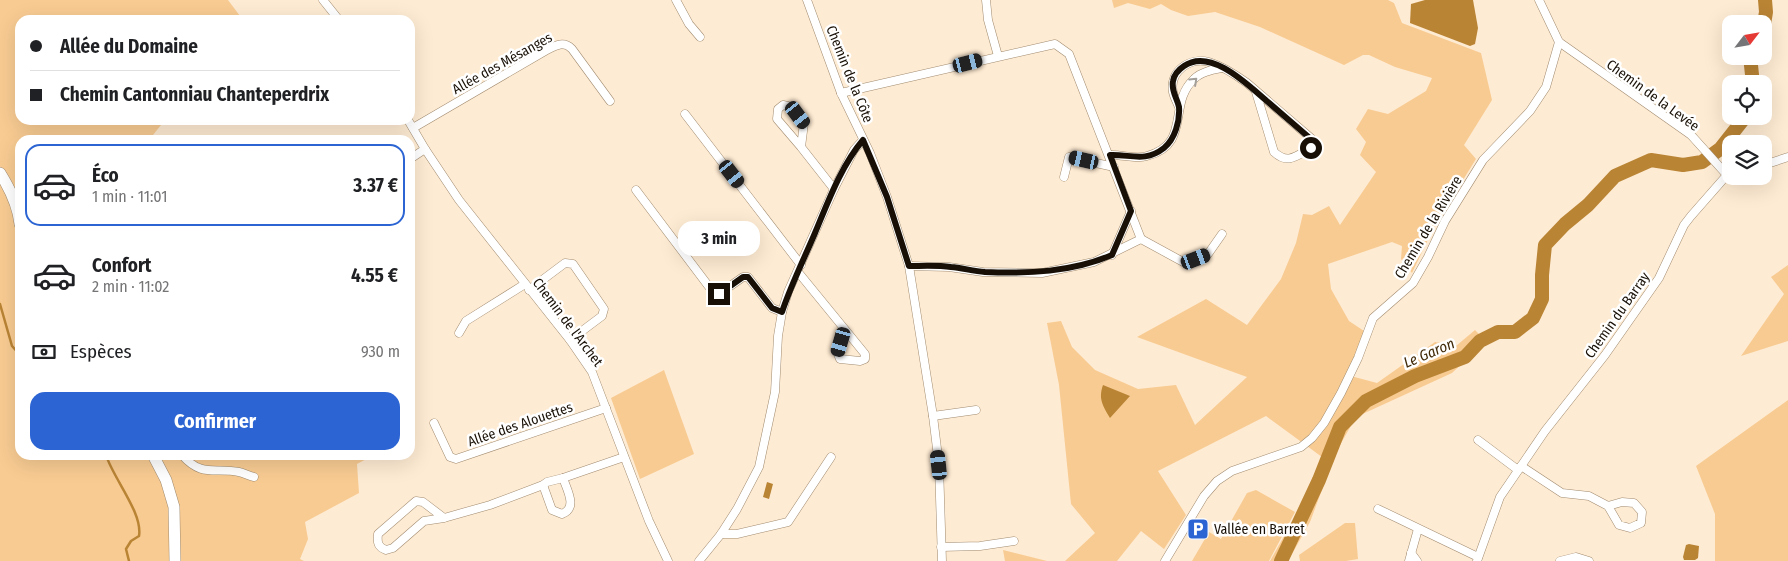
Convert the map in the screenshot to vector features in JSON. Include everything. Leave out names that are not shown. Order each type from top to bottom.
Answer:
[{"type":"street","points":[[323,0],[335,15]]},
{"type":"street","points":[[676,0],[689,24],[700,37]]},
{"type":"street","name":"Chemin de la Côte","points":[[808,0],[841,92],[887,197],[909,266],[939,465],[942,561]]},
{"type":"street","points":[[986,0],[988,20],[998,56]]},
{"type":"street","points":[[1539,0],[1558,42]]},
{"type":"street","name":"Chemin de la Levée","points":[[1558,42],[1691,135],[1722,168]]},
{"type":"street","name":"Chemin de la Rivière","points":[[1165,561],[1204,496],[1217,481],[1232,472],[1301,447],[1324,424],[1358,358],[1373,318],[1413,283],[1445,221],[1483,160],[1530,111],[1546,87],[1558,42]]},
{"type":"street","name":"Allée des Mésanges","points":[[413,128],[545,51],[563,43],[572,48],[610,101]]},
{"type":"street","points":[[841,92],[1055,44],[1069,54],[1110,155],[1141,239],[1185,263],[1208,254],[1222,234]]},
{"type":"street","points":[[1179,107],[1173,91],[1173,80],[1178,71],[1186,64],[1196,61],[1207,61],[1237,75],[1312,140],[1311,148],[1289,160],[1280,158],[1274,152],[1256,92]]},
{"type":"street","points":[[1110,155],[1119,154],[1132,158],[1145,157],[1156,154],[1166,147],[1177,129],[1179,107],[1185,91],[1193,80],[1204,73],[1222,68]]},
{"type":"street","points":[[801,147],[804,123],[792,107],[783,104],[778,109],[777,118],[834,189]]},
{"type":"street","points":[[685,114],[844,330]]},
{"type":"street","name":"Chemin de l'Archet","points":[[411,125],[425,150],[459,200],[570,340],[592,372],[649,521],[668,561]]},
{"type":"street","points":[[699,561],[721,534],[737,509],[759,467],[775,392],[778,336],[788,292],[834,189],[854,150],[863,140]]},
{"type":"street","points":[[415,156],[425,150]]},
{"type":"street","points":[[1064,177],[1069,157],[1114,167]]},
{"type":"street","points":[[1772,162],[1788,157]]},
{"type":"street","points":[[0,173],[15,203]]},
{"type":"street","name":"Chemin du Barray","points":[[1478,559],[1500,497],[1545,431],[1605,355],[1659,278],[1684,225],[1722,182]]},
{"type":"street","points":[[636,190],[713,292],[719,294],[743,277],[748,277],[772,308],[782,312]]},
{"type":"street","points":[[1112,255],[1131,211]]},
{"type":"street","points":[[909,266],[949,267],[983,272],[1042,273],[1094,262],[1112,255],[1141,239]]},
{"type":"street","points":[[459,333],[466,321],[565,263],[573,264],[604,309],[602,316],[570,340]]},
{"type":"street","name":"Allée des Alouettes","points":[[434,423],[450,456],[456,459],[606,408]]},
{"type":"street","points":[[933,416],[976,410]]},
{"type":"street","points":[[1478,440],[1519,468],[1562,493],[1589,496],[1608,506],[1619,525],[1630,528],[1641,523],[1642,512],[1634,503],[1622,502],[1608,506]]},
{"type":"street","points":[[444,518],[423,502],[416,501],[378,534],[377,542],[380,548],[386,550],[393,548],[424,521],[444,518],[490,505],[547,482],[624,457]]},
{"type":"street","points":[[721,534],[737,534],[788,522],[831,457]]},
{"type":"street","points":[[155,460],[171,494],[174,507],[175,561]]},
{"type":"street","points":[[188,460],[196,467],[205,470],[238,472],[254,478]]},
{"type":"street","points":[[543,485],[552,510],[562,514],[571,507],[563,478]]},
{"type":"street","points":[[1378,509],[1478,559]]},
{"type":"street","points":[[1417,561],[1410,557],[1418,529]]},
{"type":"street","points":[[941,547],[980,546],[1014,541]]},
{"type":"street","points":[[1560,561],[1576,557],[1589,561]]},
{"type":"shaded area","points":[[0,0],[228,0],[239,15],[15,15],[15,125],[161,125],[153,135],[15,135],[15,460],[365,460],[357,464],[359,493],[305,522],[308,539],[300,559],[304,561],[0,561]]},
{"type":"shaded area","points":[[1112,0],[1388,0],[1394,3],[1402,23],[1481,53],[1492,100],[1464,145],[1476,159],[1434,227],[1412,273],[1401,259],[1402,246],[1392,242],[1328,264],[1331,289],[1349,321],[1364,331],[1347,375],[1377,383],[1435,342],[1456,346],[1475,330],[1486,341],[1452,373],[1356,417],[1336,452],[1310,522],[1288,561],[1270,561],[1297,513],[1322,457],[1266,416],[1158,471],[1186,515],[1164,549],[1141,531],[1117,561],[1065,561],[1095,533],[1071,504],[1059,385],[1047,323],[1061,321],[1072,347],[1095,370],[1138,389],[1176,385],[1195,425],[1247,377],[1137,337],[1206,299],[1247,325],[1281,279],[1296,243],[1303,214],[1312,215],[1329,206],[1340,225],[1376,172],[1360,155],[1366,142],[1356,129],[1368,109],[1388,114],[1426,91],[1432,78],[1395,67],[1369,55],[1363,55],[1344,65],[1260,27],[1215,12],[1188,16],[1161,4],[1150,9],[1128,3],[1114,8]]},
{"type":"shaded area","points":[[1425,0],[1473,0],[1478,28],[1475,44],[1470,46],[1410,23],[1411,4]]},
{"type":"shaded area","points":[[1788,265],[1788,341],[1741,356],[1784,294],[1771,277]]},
{"type":"shaded area","points":[[664,370],[694,454],[640,479],[611,398]]},
{"type":"shaded area","points":[[1103,385],[1130,396],[1110,418],[1101,398]]},
{"type":"shaded area","points":[[1788,400],[1788,561],[1715,561],[1715,514],[1696,466]]},
{"type":"shaded area","points":[[767,482],[773,484],[769,499],[763,497]]},
{"type":"shaded area","points":[[1256,490],[1295,512],[1269,561],[1192,561],[1209,532],[1221,539],[1247,493]]},
{"type":"shaded area","points":[[1345,523],[1355,523],[1358,559],[1346,561],[1300,561],[1299,555]]},
{"type":"shaded area","points":[[1686,545],[1699,546],[1698,558],[1695,560],[1684,560]]},
{"type":"shaded area","points":[[1003,550],[1047,561],[1005,561]]},
{"type":"waterway","name":"Le Garon","points":[[1765,0],[1766,15]]},
{"type":"waterway","name":"Le Garon","points":[[1751,65],[1752,75]]},
{"type":"waterway","name":"Le Garon","points":[[1281,561],[1319,480],[1340,427],[1366,401],[1415,376],[1465,357],[1480,341],[1498,332],[1515,332],[1533,318],[1542,299],[1545,245],[1565,224],[1588,205],[1615,176],[1651,160],[1683,165],[1702,162],[1720,149],[1739,125]]},
{"type":"waterway","points":[[0,304],[12,346],[15,349]]},
{"type":"waterway","points":[[108,460],[137,517],[139,536],[131,541],[126,549],[129,561]]},
{"type":"place","name":"Vallée en Barret","points":[[1198,529]]},
{"type":"route","points":[[719,294],[743,277],[748,277],[772,308],[782,312],[788,292],[834,189],[854,150],[863,140],[887,197],[909,266],[949,267],[983,272],[1042,273],[1094,262],[1112,255],[1131,211],[1110,155],[1119,154],[1132,158],[1145,157],[1156,154],[1166,147],[1177,129],[1179,107],[1173,91],[1173,80],[1178,71],[1186,64],[1196,61],[1207,61],[1237,75],[1312,140],[1311,148]]}]
